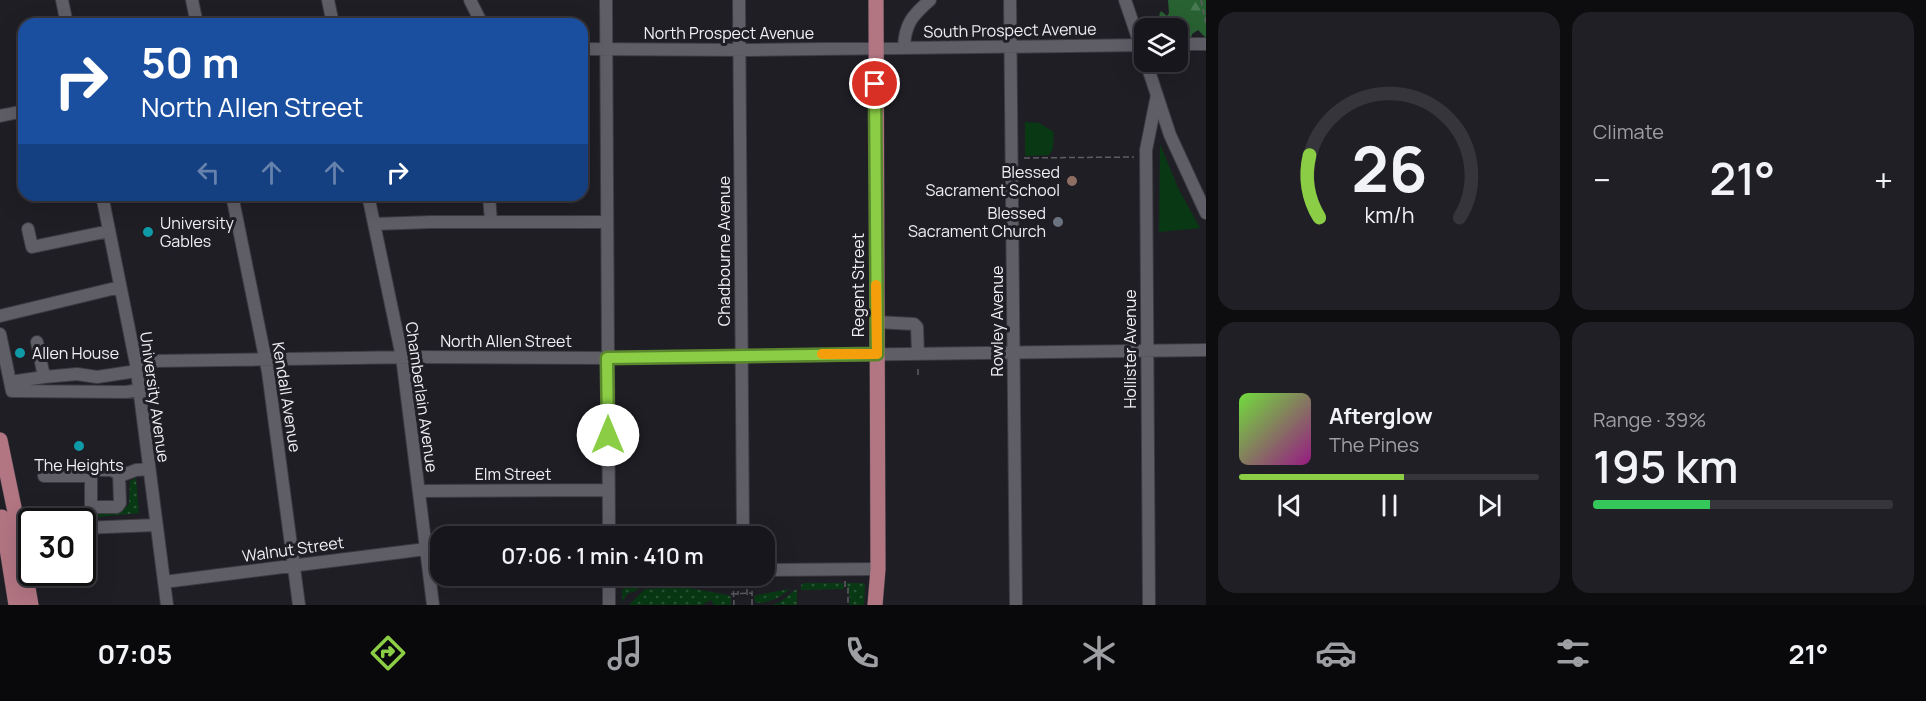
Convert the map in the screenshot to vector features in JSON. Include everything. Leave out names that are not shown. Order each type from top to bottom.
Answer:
[{"type":"main road","name":"Regent Street","points":[[875,605],[878,569],[876,0]]},
{"type":"main road","points":[[0,441],[14,605]]},
{"type":"main road","points":[[7,526],[31,605]]},
{"type":"main road","name":"Regent Street","points":[[878,569],[883,605]]},
{"type":"street","points":[[62,0],[66,18]]},
{"type":"street","points":[[192,0],[196,18]]},
{"type":"street","points":[[328,0],[332,18]]},
{"type":"street","points":[[470,0],[479,18]]},
{"type":"street","points":[[606,0],[609,526]]},
{"type":"street","name":"Chadbourne Avenue","points":[[739,0],[743,526]]},
{"type":"street","points":[[904,48],[907,27],[919,10],[930,0]]},
{"type":"street","name":"Rowley Avenue","points":[[1010,0],[1016,605]]},
{"type":"street","points":[[1125,0],[1134,24]]},
{"type":"street","points":[[1188,44],[1206,44]]},
{"type":"street","name":"North Prospect Avenue","points":[[588,49],[875,48]]},
{"type":"street","name":"South Prospect Avenue","points":[[875,48],[1134,49]]},
{"type":"street","points":[[1149,72],[1170,135],[1206,213]]},
{"type":"street","name":"Hollister Avenue","points":[[1149,605],[1146,150],[1157,95]]},
{"type":"street","points":[[0,116],[18,112]]},
{"type":"street","name":"University Avenue","points":[[103,201],[136,367],[167,605]]},
{"type":"street","name":"Kendall Avenue","points":[[233,201],[266,360],[299,605]]},
{"type":"street","name":"Chamberlain Avenue","points":[[370,201],[402,357],[433,605]]},
{"type":"street","points":[[489,201],[491,222]]},
{"type":"street","points":[[375,224],[607,222]]},
{"type":"street","points":[[28,229],[32,247],[109,231]]},
{"type":"street","points":[[0,316],[120,287]]},
{"type":"street","points":[[876,322],[916,325],[918,360]]},
{"type":"street","points":[[0,334],[12,391],[126,392],[139,390]]},
{"type":"street","points":[[37,342],[44,377]]},
{"type":"street","name":"North Allen Street","points":[[10,382],[77,374],[97,377],[153,361],[877,354],[918,360],[1014,353],[1206,350]]},
{"type":"street","points":[[120,476],[136,470],[149,469]]},
{"type":"street","points":[[92,470],[111,470],[120,476],[119,505],[117,507],[92,507],[92,470]]},
{"type":"street","points":[[44,476],[91,476]]},
{"type":"street","name":"Elm Street","points":[[419,491],[608,490]]},
{"type":"street","points":[[96,528],[156,525]]},
{"type":"street","name":"Walnut Street","points":[[164,582],[426,549]]},
{"type":"street","points":[[775,570],[878,569]]},
{"type":"street","points":[[609,586],[609,605]]},
{"type":"path","points":[[1201,0],[1206,23]]},
{"type":"path","points":[[1023,158],[1134,157]]},
{"type":"path","points":[[918,360],[918,375]]},
{"type":"path","points":[[845,582],[845,587],[848,588],[848,605]]},
{"type":"path","points":[[733,586],[734,605]]},
{"type":"path","points":[[738,586],[738,594]]},
{"type":"path","points":[[747,586],[747,594]]},
{"type":"path","points":[[752,586],[752,605]]},
{"type":"path","points":[[732,594],[752,593]]},
{"type":"green space","points":[[1168,0],[1206,0],[1206,38],[1198,30],[1188,39],[1188,18],[1163,18],[1159,15],[1161,11],[1167,16],[1169,13]]},
{"type":"green space","points":[[1025,122],[1039,123],[1054,132],[1053,149],[1049,155],[1025,156]]},
{"type":"green space","points":[[1160,144],[1178,188],[1200,228],[1159,232]]},
{"type":"green space","points":[[136,478],[139,513],[98,517],[98,512],[126,508],[129,503],[130,481]]},
{"type":"green space","points":[[804,583],[843,583],[844,589],[801,590],[801,585]]},
{"type":"green space","points":[[846,583],[865,585],[864,605],[849,605],[850,598]]},
{"type":"green space","points":[[627,586],[642,586],[634,592],[628,593],[622,602],[622,590]]},
{"type":"green space","points":[[679,586],[728,595],[731,597],[731,605],[714,605],[711,600],[702,605],[629,605],[645,589]]},
{"type":"green space","points":[[790,589],[774,600],[755,602],[754,597],[757,595]]},
{"type":"green space","points":[[797,590],[797,605],[772,605],[780,602]]},
{"type":"slow traffic","points":[[822,354],[877,354],[876,285]]},
{"type":"place","name":"Blessed Sacrament School","points":[[1072,181]]},
{"type":"place","name":"Blessed Sacrament Church","points":[[1058,222]]},
{"type":"place","name":"University Gables","points":[[148,232]]},
{"type":"place","name":"Allen House","points":[[20,353]]},
{"type":"place","name":"The Heights","points":[[79,446]]},
{"type":"route","points":[[608,435],[607,358],[877,354],[875,84]]}]
